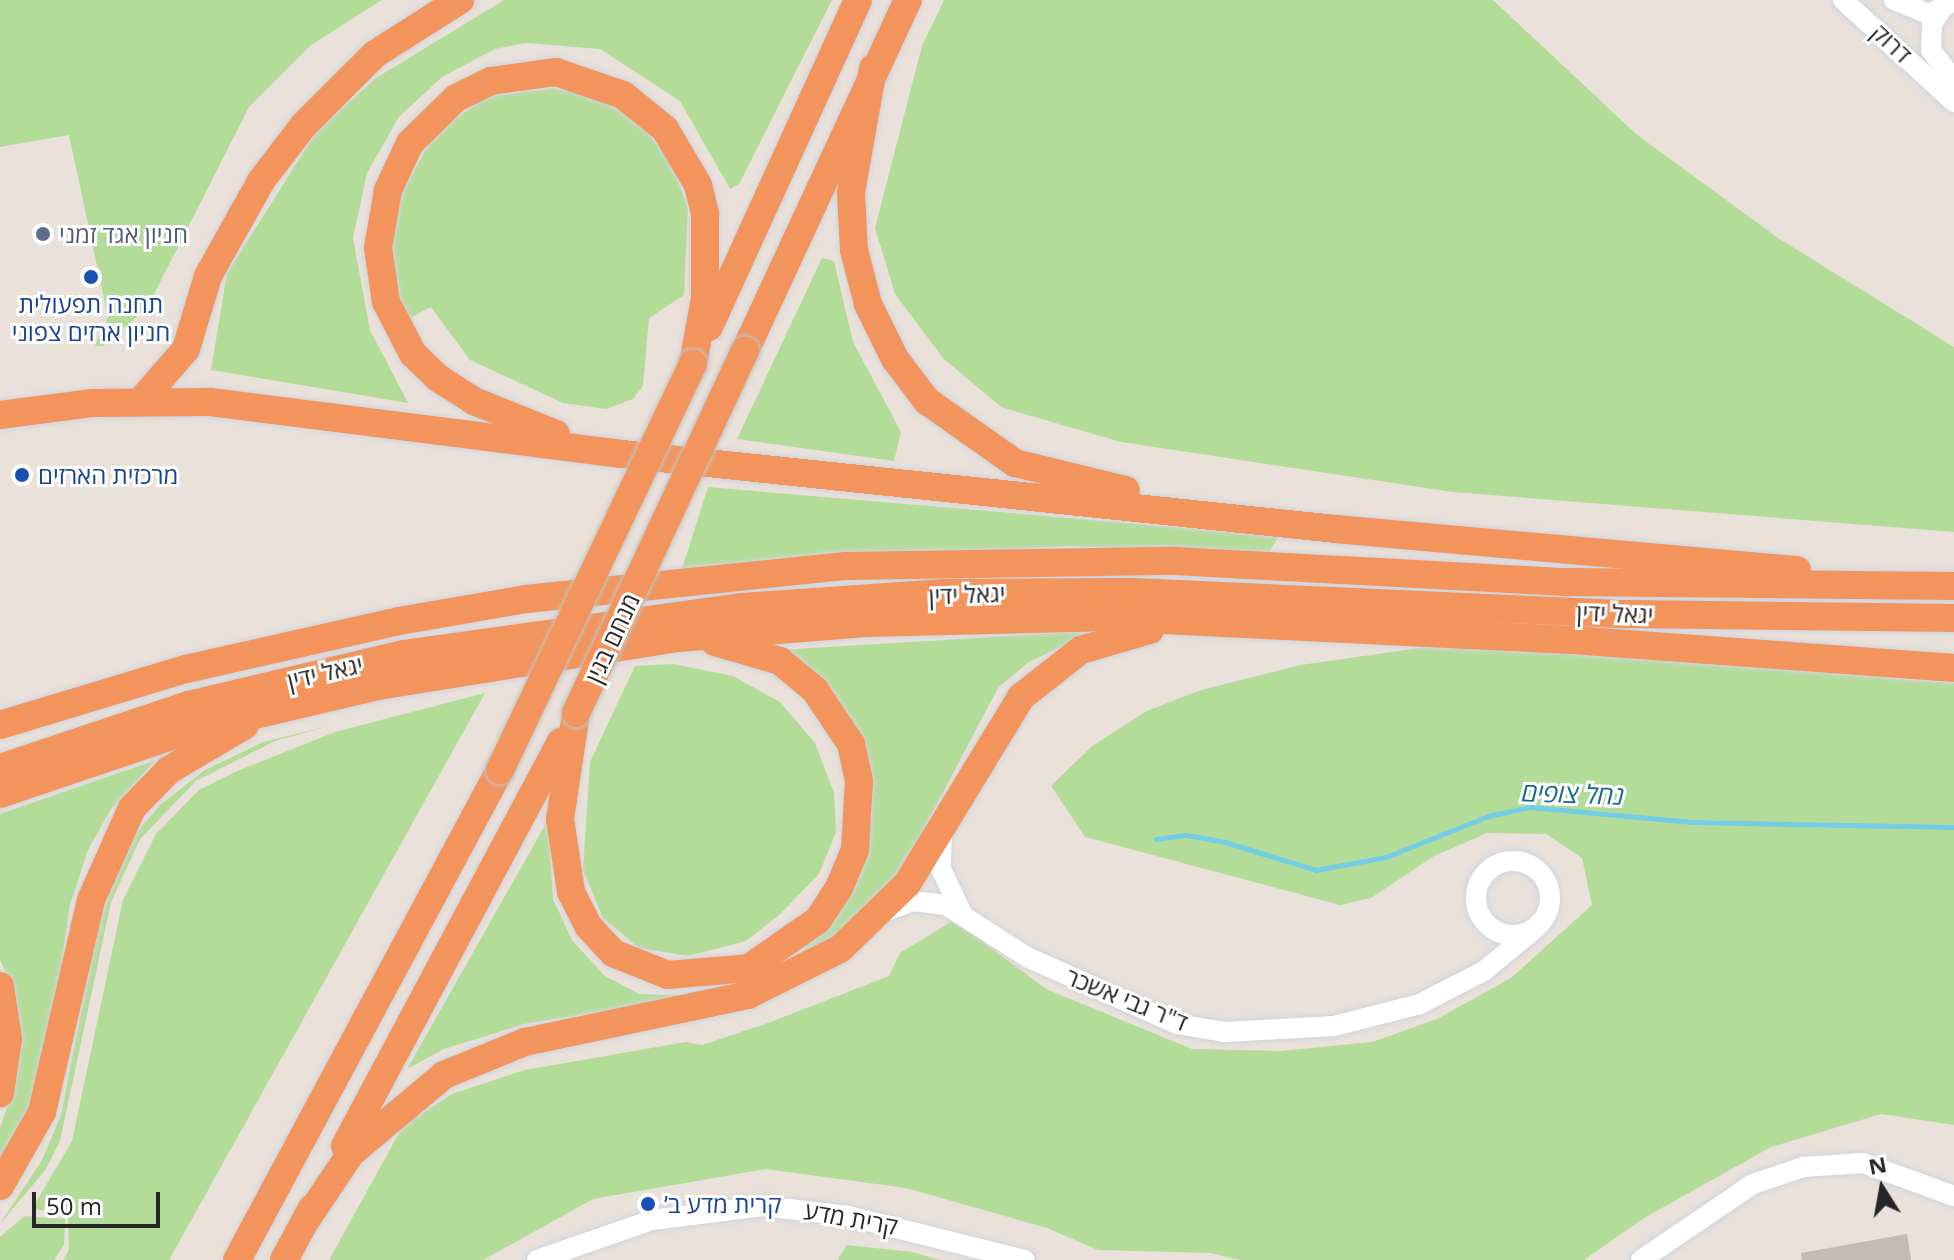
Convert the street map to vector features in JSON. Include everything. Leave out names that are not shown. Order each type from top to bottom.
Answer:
[{"type":"highway","points":[[141,401],[186,349],[208,276],[261,181],[303,126],[375,54],[460,0]]},
{"type":"highway","name":"מנחם בגין","points":[[237,1260],[500,770],[693,364],[858,0]]},
{"type":"highway","name":"מנחם בגין","points":[[558,764],[576,713],[873,68],[908,0]]},
{"type":"highway","points":[[873,68],[851,193],[854,250],[875,318],[927,401],[1015,463],[1068,479],[1335,529]]},
{"type":"highway","points":[[622,454],[474,401],[438,378],[397,327],[380,271],[381,216],[397,166],[427,122],[456,98],[522,73],[586,79],[643,108],[682,152],[705,214],[705,298],[693,364]]},
{"type":"highway","points":[[0,415],[141,401],[210,402],[622,454],[1335,529],[1954,585]]},
{"type":"highway","name":"יגאל ידין","points":[[0,725],[186,669],[399,621],[526,599],[848,566],[1175,561],[1569,582],[1954,585]]},
{"type":"highway","name":"יגאל ידין","points":[[0,768],[188,705],[403,654],[758,605],[945,593],[1134,592],[1583,613],[1954,618]]},
{"type":"highway","points":[[0,794],[136,746],[273,709],[378,686],[678,638],[920,620],[1103,617],[1302,626],[1954,668]]},
{"type":"highway","points":[[304,1223],[351,1153],[444,1075],[525,1042],[748,995],[812,967],[880,914],[942,832],[1005,718],[1039,679],[1081,650],[1171,627],[1302,626]]},
{"type":"highway","points":[[558,764],[560,819],[571,892],[589,927],[613,953],[668,975],[726,974],[772,956],[818,920],[855,850],[859,781],[844,731],[815,690],[780,661],[744,648],[678,638]]},
{"type":"highway","points":[[1863,662],[1954,657]]},
{"type":"highway","points":[[0,1186],[42,1112],[91,900],[132,808],[169,770],[273,709]]},
{"type":"highway","points":[[284,1260],[558,764]]},
{"type":"highway","points":[[0,986],[8,1039],[0,1093]]},
{"type":"street","name":"דרוק","points":[[1843,0],[1949,91]]},
{"type":"street","points":[[1894,0],[1919,13],[1950,4]]},
{"type":"street","points":[[1949,91],[1931,50],[1932,24],[1950,4]]},
{"type":"street","name":"ד\"ר גבי אשכר","points":[[942,832],[945,882],[965,915]]},
{"type":"street","points":[[1482,921],[1514,936],[1536,928],[1551,896],[1542,874],[1522,861],[1498,863],[1480,879],[1475,901],[1490,947],[1484,971]]},
{"type":"street","name":"ד\"ר גבי אשכר","points":[[880,914],[926,900],[965,915],[1027,957],[1177,1024],[1225,1032],[1289,1032],[1372,1018],[1420,1004],[1484,971],[1536,928]]},
{"type":"street","points":[[1641,1260],[1753,1184],[1803,1167],[1863,1163],[1954,1196]]},
{"type":"street","name":"קרית מדע","points":[[537,1260],[652,1220],[763,1206],[848,1216],[1025,1260]]},
{"type":"green space","points":[[0,0],[382,0],[311,45],[249,107],[147,308],[103,346],[95,346],[108,317],[69,135],[0,147]]},
{"type":"green space","points":[[504,0],[832,0],[739,184],[730,189],[680,101],[600,49],[526,43],[495,49],[442,77],[399,117],[367,173],[353,238],[370,330],[408,403],[211,370],[227,273],[317,131],[376,78]]},
{"type":"green space","points":[[944,0],[1493,0],[1636,134],[1778,238],[1954,347],[1954,532],[1453,492],[1121,442],[1001,407],[943,358],[895,294],[875,228],[922,46]]},
{"type":"green space","points":[[552,88],[584,93],[635,116],[673,166],[688,209],[684,295],[649,318],[643,386],[633,399],[606,409],[563,403],[470,360],[431,307],[406,320],[389,259],[401,194],[435,133],[486,97]]},
{"type":"green space","points":[[822,258],[834,261],[853,342],[901,432],[894,461],[737,439]]},
{"type":"green space","points":[[708,487],[1279,536],[1267,555],[1066,546],[682,569]]},
{"type":"green space","points":[[1094,631],[1029,662],[998,688],[899,876],[842,931],[787,964],[834,921],[866,859],[872,815],[869,775],[779,650]]},
{"type":"green space","points":[[1500,646],[1954,683],[1954,1125],[1881,1114],[1771,1147],[1644,1218],[1584,1260],[1240,1260],[1211,1253],[1098,1250],[1047,1228],[906,1188],[765,1169],[593,1199],[483,1260],[329,1260],[403,1126],[452,1094],[525,1070],[686,1042],[702,1045],[768,1023],[889,976],[900,953],[954,920],[1046,989],[1192,1049],[1281,1051],[1372,1042],[1437,1019],[1511,978],[1592,905],[1582,858],[1546,834],[1487,833],[1434,856],[1371,898],[1340,905],[1085,837],[1051,786],[1092,746],[1147,711],[1198,691],[1301,665],[1426,647]]},
{"type":"green space","points":[[673,664],[733,676],[780,702],[815,743],[834,793],[836,832],[819,874],[779,915],[746,941],[688,956],[639,948],[603,918],[583,870],[590,762],[635,666]]},
{"type":"green space","points":[[485,693],[169,1260],[63,1260],[69,1250],[68,1214],[32,1209],[72,1141],[123,900],[156,834],[199,790],[235,772],[335,732]]},
{"type":"green space","points":[[329,726],[275,741],[196,781],[140,839],[111,902],[60,1141],[46,1169],[0,1224],[42,1160],[61,1115],[99,921],[132,838],[160,805],[205,770],[263,742]]},
{"type":"green space","points":[[156,760],[111,809],[88,850],[70,905],[56,1000],[27,1116],[0,1164],[0,1128],[18,1074],[20,1030],[14,990],[0,960],[0,814]]},
{"type":"green space","points":[[548,820],[553,899],[572,940],[605,976],[639,994],[700,996],[524,1024],[444,1049],[407,1069]]},
{"type":"green space","points":[[25,1216],[65,1219],[64,1245],[54,1260],[0,1260],[0,1237]]},
{"type":"green space","points":[[847,1245],[912,1252],[940,1260],[837,1260]]},
{"type":"building","points":[[1907,1234],[1911,1260],[1802,1260],[1801,1253]]},
{"type":"waterway","name":"נחל צופים","points":[[1156,839],[1186,835],[1225,842],[1316,870],[1386,857],[1488,816],[1530,807],[1692,822],[1954,827]]},
{"type":"place","name":"חניון אגד זמני","points":[[43,234]]},
{"type":"place","name":"תחנה תפעולית חניון ארזים צפוני","points":[[91,277]]},
{"type":"place","name":"מרכזית הארזים","points":[[22,475]]},
{"type":"place","name":"קרית מדע ב׳","points":[[648,1204]]}]
